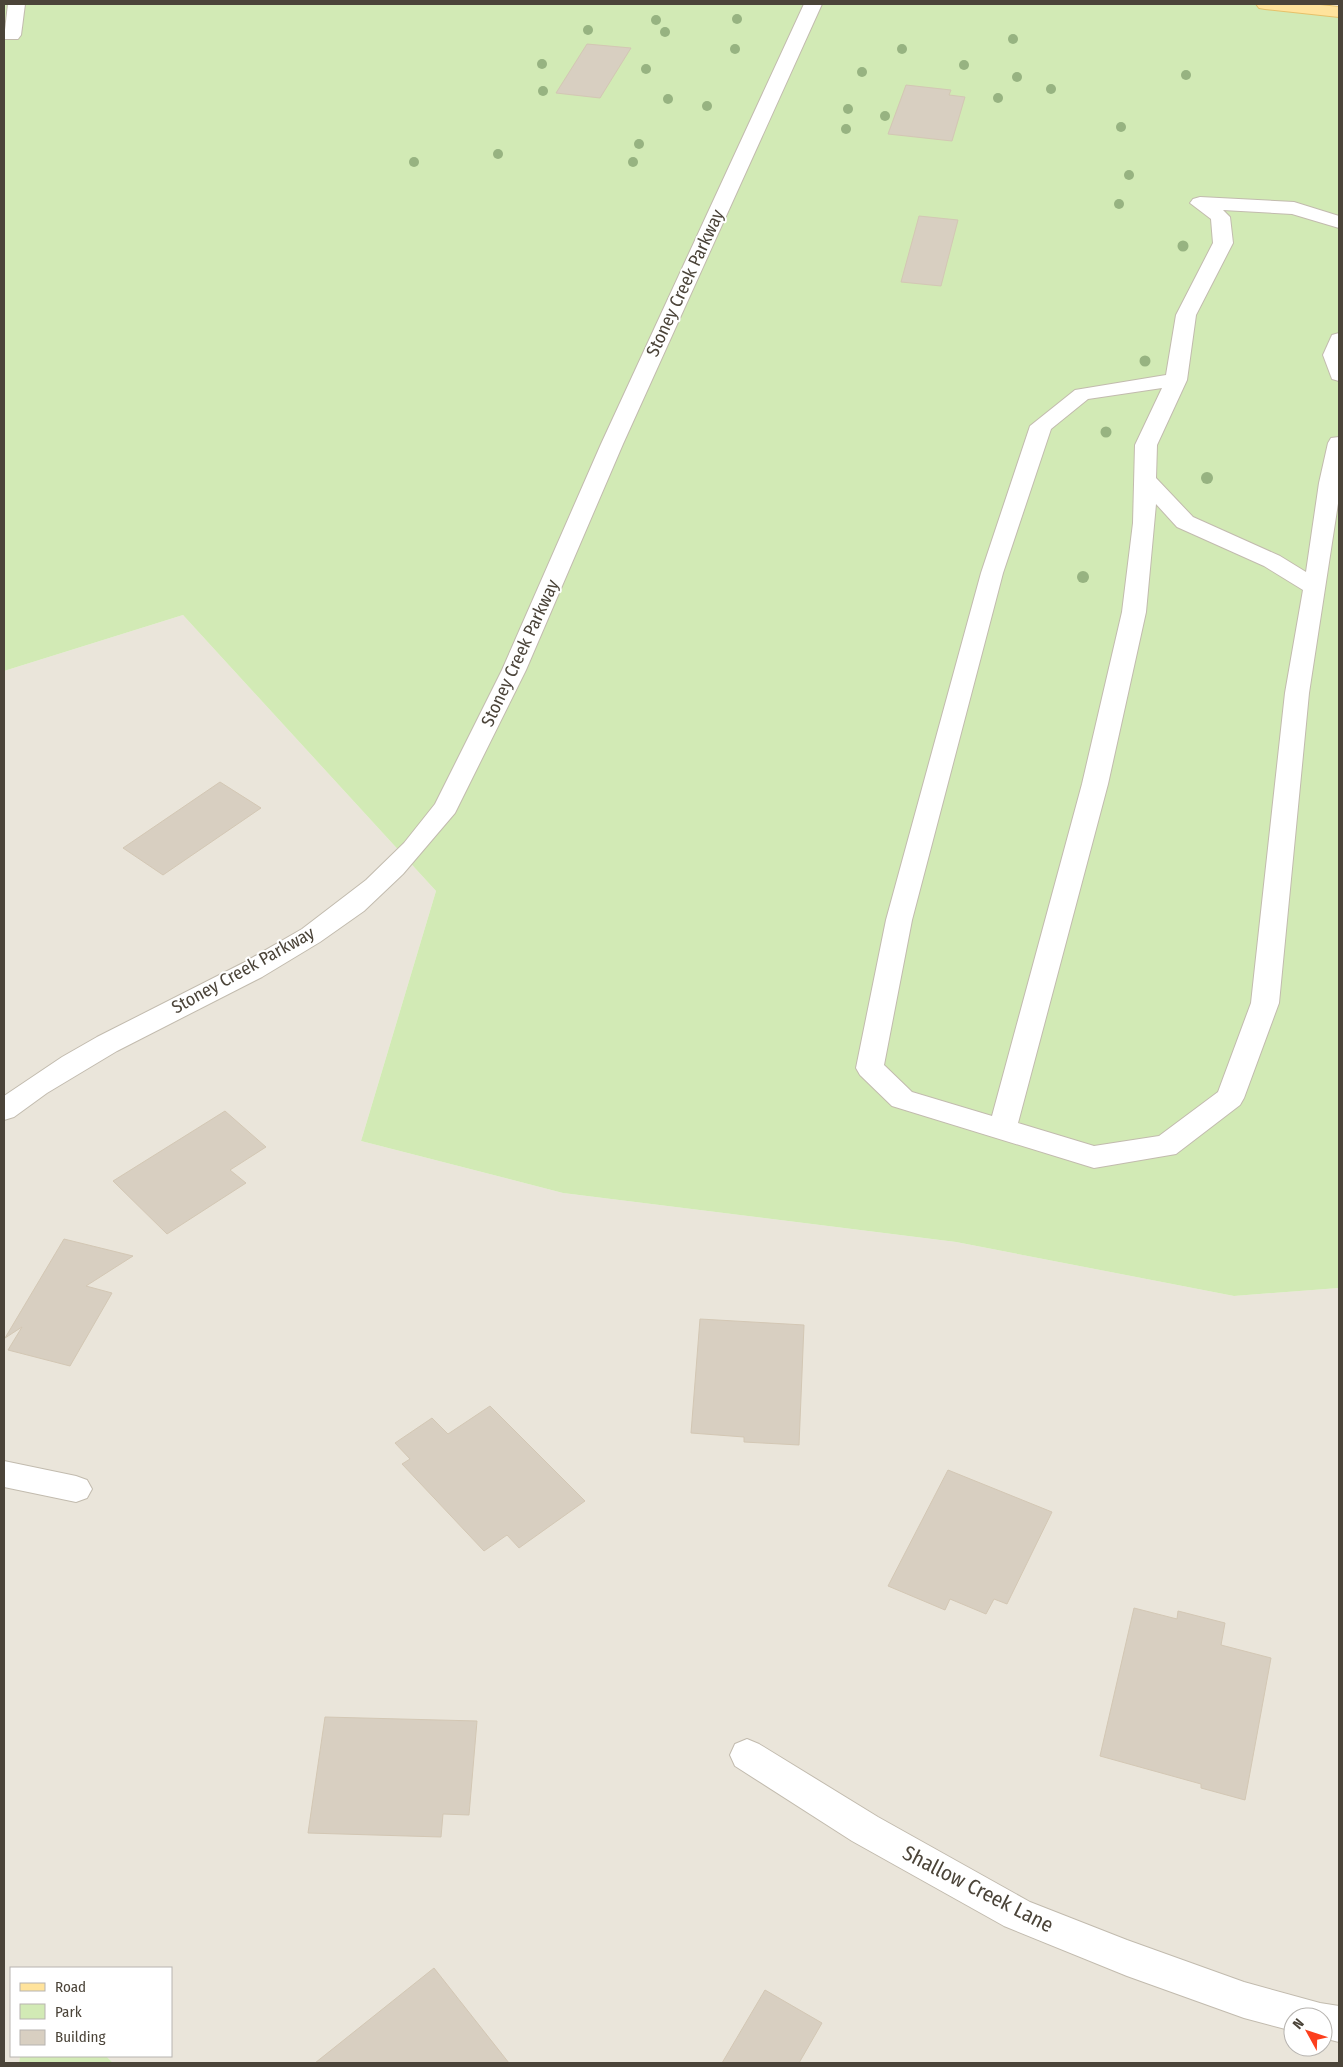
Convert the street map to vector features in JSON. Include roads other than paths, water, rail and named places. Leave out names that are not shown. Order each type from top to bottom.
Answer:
[{"type":"main road","points":[[1265,4],[1339,12]]},
{"type":"street","points":[[4,34],[12,35],[16,4]]},
{"type":"street","name":"Stoney Creek Parkway","points":[[4,1110],[27,1092],[100,1047],[288,950],[349,909],[391,873],[433,826],[446,807],[514,670],[612,444],[813,4]]},
{"type":"street","points":[[1002,1130],[1095,784],[1134,612],[1144,523],[1146,445],[1176,380],[1186,315],[1223,243],[1220,218],[1200,203],[1294,208],[1339,222]]},
{"type":"street","points":[[1339,339],[1333,355],[1339,375]]},
{"type":"street","points":[[1176,380],[1082,394],[1041,426],[992,573],[900,920],[870,1068],[902,1099],[1094,1157],[1166,1146],[1230,1098],[1264,1003],[1297,693],[1330,483],[1339,443]]},
{"type":"street","points":[[1145,479],[1185,522],[1272,561],[1315,588]]},
{"type":"street","points":[[4,1474],[76,1488]]},
{"type":"street","name":"Shallow Creek Lane","points":[[747,1755],[865,1829],[1017,1914],[1127,1958],[1244,2000],[1283,2010]]}]
